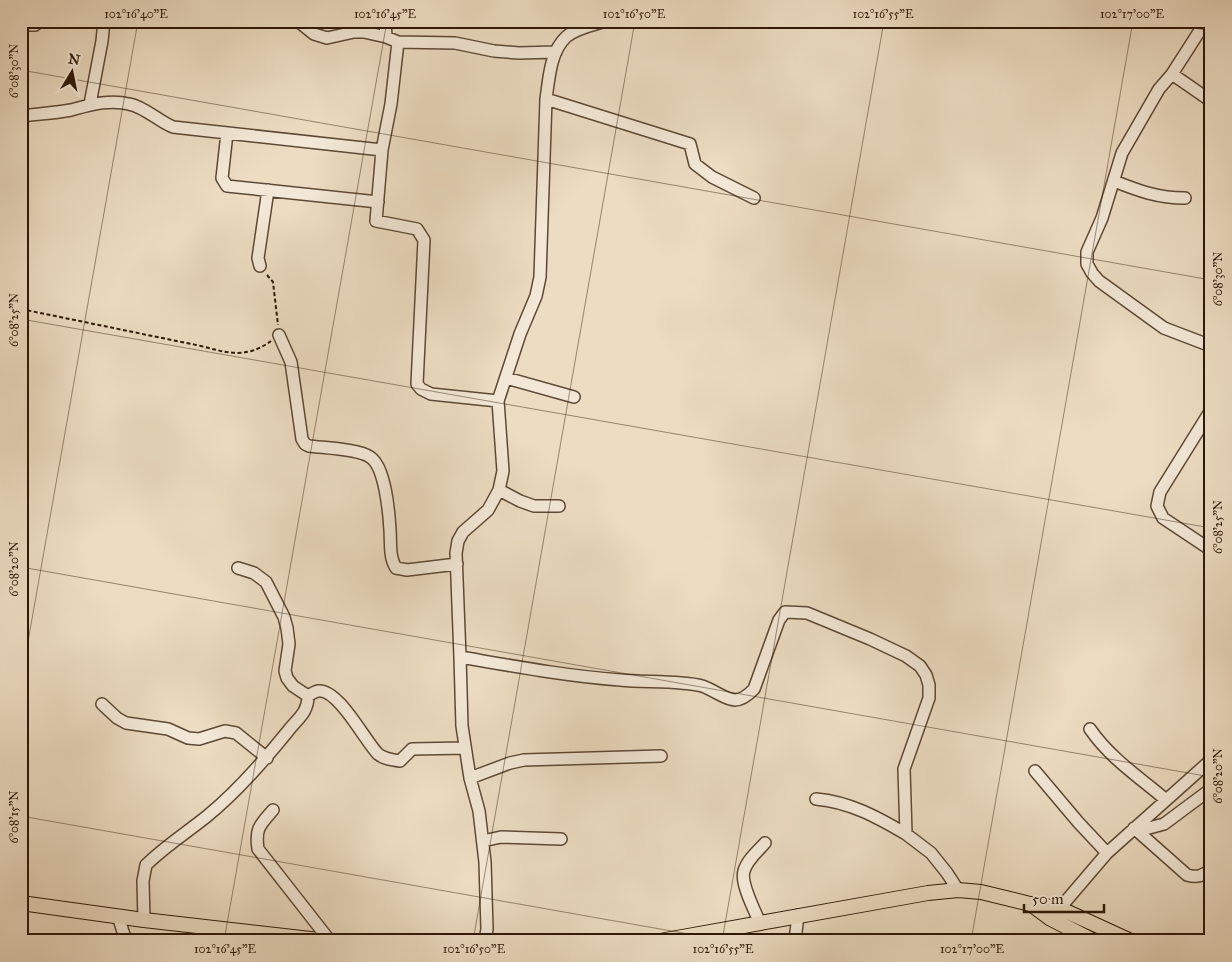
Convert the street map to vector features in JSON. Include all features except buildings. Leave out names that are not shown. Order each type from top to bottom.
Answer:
[{"type":"main road","points":[[660,941],[928,893],[958,890],[980,892],[1030,904],[1131,941]]},
{"type":"main road","points":[[21,903],[276,938],[329,941]]},
{"type":"main road","points":[[1055,913],[1094,941]]},
{"type":"street","points":[[21,25],[35,25],[40,21]]},
{"type":"street","points":[[90,104],[104,21]]},
{"type":"street","points":[[385,21],[386,37]]},
{"type":"street","points":[[485,941],[488,929],[483,841],[479,810],[464,748],[462,726],[456,553],[458,542],[463,532],[488,510],[499,490],[503,470],[498,401],[520,334],[536,296],[540,277],[546,98],[556,52],[566,37],[577,30],[606,21]]},
{"type":"street","points":[[1206,21],[1172,74],[1159,90],[1122,153],[1102,218],[1087,252],[1087,264],[1099,281],[1164,328],[1211,346]]},
{"type":"street","points":[[299,22],[314,34],[328,38],[354,32],[364,32],[398,42],[455,43],[494,51],[519,53],[556,52]]},
{"type":"street","points":[[398,42],[391,104],[382,150],[376,221],[417,230],[421,233],[424,240],[417,384],[421,389],[431,394],[498,401]]},
{"type":"street","points":[[1172,74],[1211,101]]},
{"type":"street","points":[[546,98],[690,144],[695,164],[712,177],[754,198]]},
{"type":"street","points":[[21,116],[71,110],[90,104],[118,102],[140,108],[165,124],[173,126],[382,150]]},
{"type":"street","points":[[227,133],[222,178],[224,184],[378,202]]},
{"type":"street","points":[[1114,181],[1139,191],[1166,198],[1185,198]]},
{"type":"street","points":[[260,266],[258,258],[268,190]]},
{"type":"street","points":[[279,335],[291,362],[302,440],[305,444],[364,454],[378,463],[390,518],[391,560],[396,568],[407,570],[457,564]]},
{"type":"street","points":[[506,378],[574,397]]},
{"type":"street","points":[[1211,410],[1160,492],[1157,506],[1163,518],[1211,550]]},
{"type":"street","points":[[499,490],[534,506],[559,506]]},
{"type":"street","points":[[238,568],[254,573],[266,582],[284,617],[287,628],[288,644],[285,671],[287,678],[293,686],[308,696]]},
{"type":"street","points":[[460,657],[620,680],[682,683],[705,687],[730,700],[738,700],[747,696],[754,689],[779,620],[785,612],[807,613],[906,656],[920,666],[926,675],[929,685],[929,698],[904,769],[906,834]]},
{"type":"street","points":[[308,696],[317,691],[324,691],[332,696],[378,754],[387,759],[400,761],[412,749],[464,748]]},
{"type":"street","points":[[144,920],[143,881],[146,865],[224,802],[267,758],[305,712],[308,696]]},
{"type":"street","points":[[102,704],[117,718],[126,723],[168,729],[188,738],[199,739],[226,732],[236,733],[267,758]]},
{"type":"street","points":[[1090,729],[1111,756],[1166,800]]},
{"type":"street","points":[[470,778],[510,763],[524,760],[661,756]]},
{"type":"street","points":[[1055,913],[1107,853],[1211,760]]},
{"type":"street","points":[[1035,771],[1107,853]]},
{"type":"street","points":[[1136,827],[1149,828],[1164,824],[1211,789]]},
{"type":"street","points":[[816,800],[833,801],[858,808],[880,818],[906,834],[931,853],[958,890]]},
{"type":"street","points":[[273,810],[259,826],[256,836],[258,849],[329,941]]},
{"type":"street","points":[[1136,827],[1187,875],[1197,877],[1204,875],[1211,869]]},
{"type":"street","points":[[483,841],[501,837],[561,839]]},
{"type":"street","points":[[760,923],[743,880],[744,871],[748,864],[765,843]]},
{"type":"street","points":[[118,916],[126,941]]},
{"type":"street","points":[[796,941],[798,916]]},
{"type":"path","points":[[21,309],[225,352],[245,353],[260,349],[279,335],[273,282],[260,266]]}]
